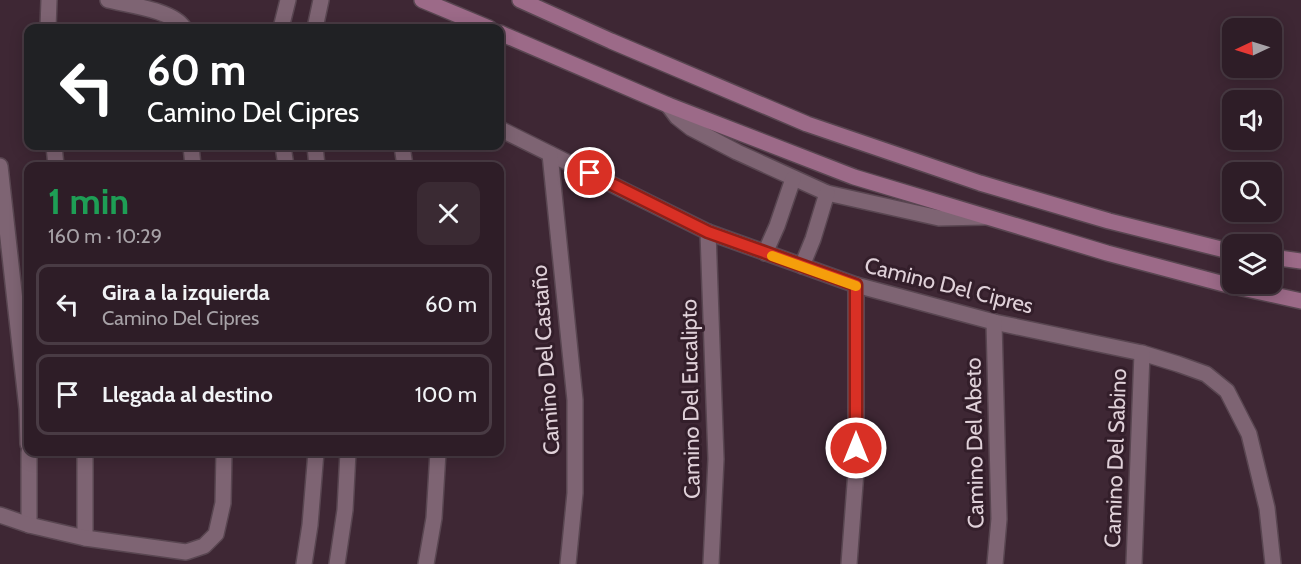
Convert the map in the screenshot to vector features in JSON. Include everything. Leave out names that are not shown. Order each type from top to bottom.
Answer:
[{"type":"street","points":[[48,24],[49,0]]},
{"type":"street","points":[[108,0],[160,13],[181,24]]},
{"type":"street","points":[[282,24],[288,0]]},
{"type":"street","points":[[316,24],[321,0]]},
{"type":"street","points":[[422,0],[479,24]]},
{"type":"street","points":[[520,0],[807,124],[980,183],[1109,221],[1222,249]]},
{"type":"street","points":[[504,35],[668,105],[854,177],[985,218],[1192,276],[1301,301]]},
{"type":"street","points":[[668,105],[677,117],[691,128],[827,194],[939,218],[985,218]]},
{"type":"street","name":"Camino Del Cipres","points":[[504,131],[708,232],[856,285],[994,322],[1142,353],[1178,363],[1206,375],[1227,391],[1249,434],[1267,508],[1274,564]]},
{"type":"street","name":"Camino Del Castaño","points":[[550,154],[575,400],[574,494],[568,564]]},
{"type":"street","points":[[0,166],[24,382]]},
{"type":"street","points":[[765,253],[793,179]]},
{"type":"street","points":[[802,266],[813,240],[827,194]]},
{"type":"street","name":"Camino Del Eucalipto","points":[[708,232],[716,459],[711,564]]},
{"type":"street","points":[[1282,258],[1301,261]]},
{"type":"street","points":[[849,564],[856,471],[856,285]]},
{"type":"street","name":"Camino Del Abeto","points":[[994,322],[999,519],[995,564]]},
{"type":"street","name":"Camino Del Sabino","points":[[1134,564],[1142,353]]},
{"type":"street","points":[[29,456],[29,525]]},
{"type":"street","points":[[85,456],[86,538]]},
{"type":"street","points":[[0,515],[29,525],[86,538],[186,552],[204,546],[216,534],[222,503],[224,456]]},
{"type":"street","points":[[304,564],[316,456]]},
{"type":"street","points":[[337,564],[345,510],[348,456]]},
{"type":"street","points":[[426,564],[434,518],[438,456]]},
{"type":"slow traffic","points":[[772,256],[856,286]]},
{"type":"route","points":[[590,173],[708,232],[856,285],[856,448]]}]
